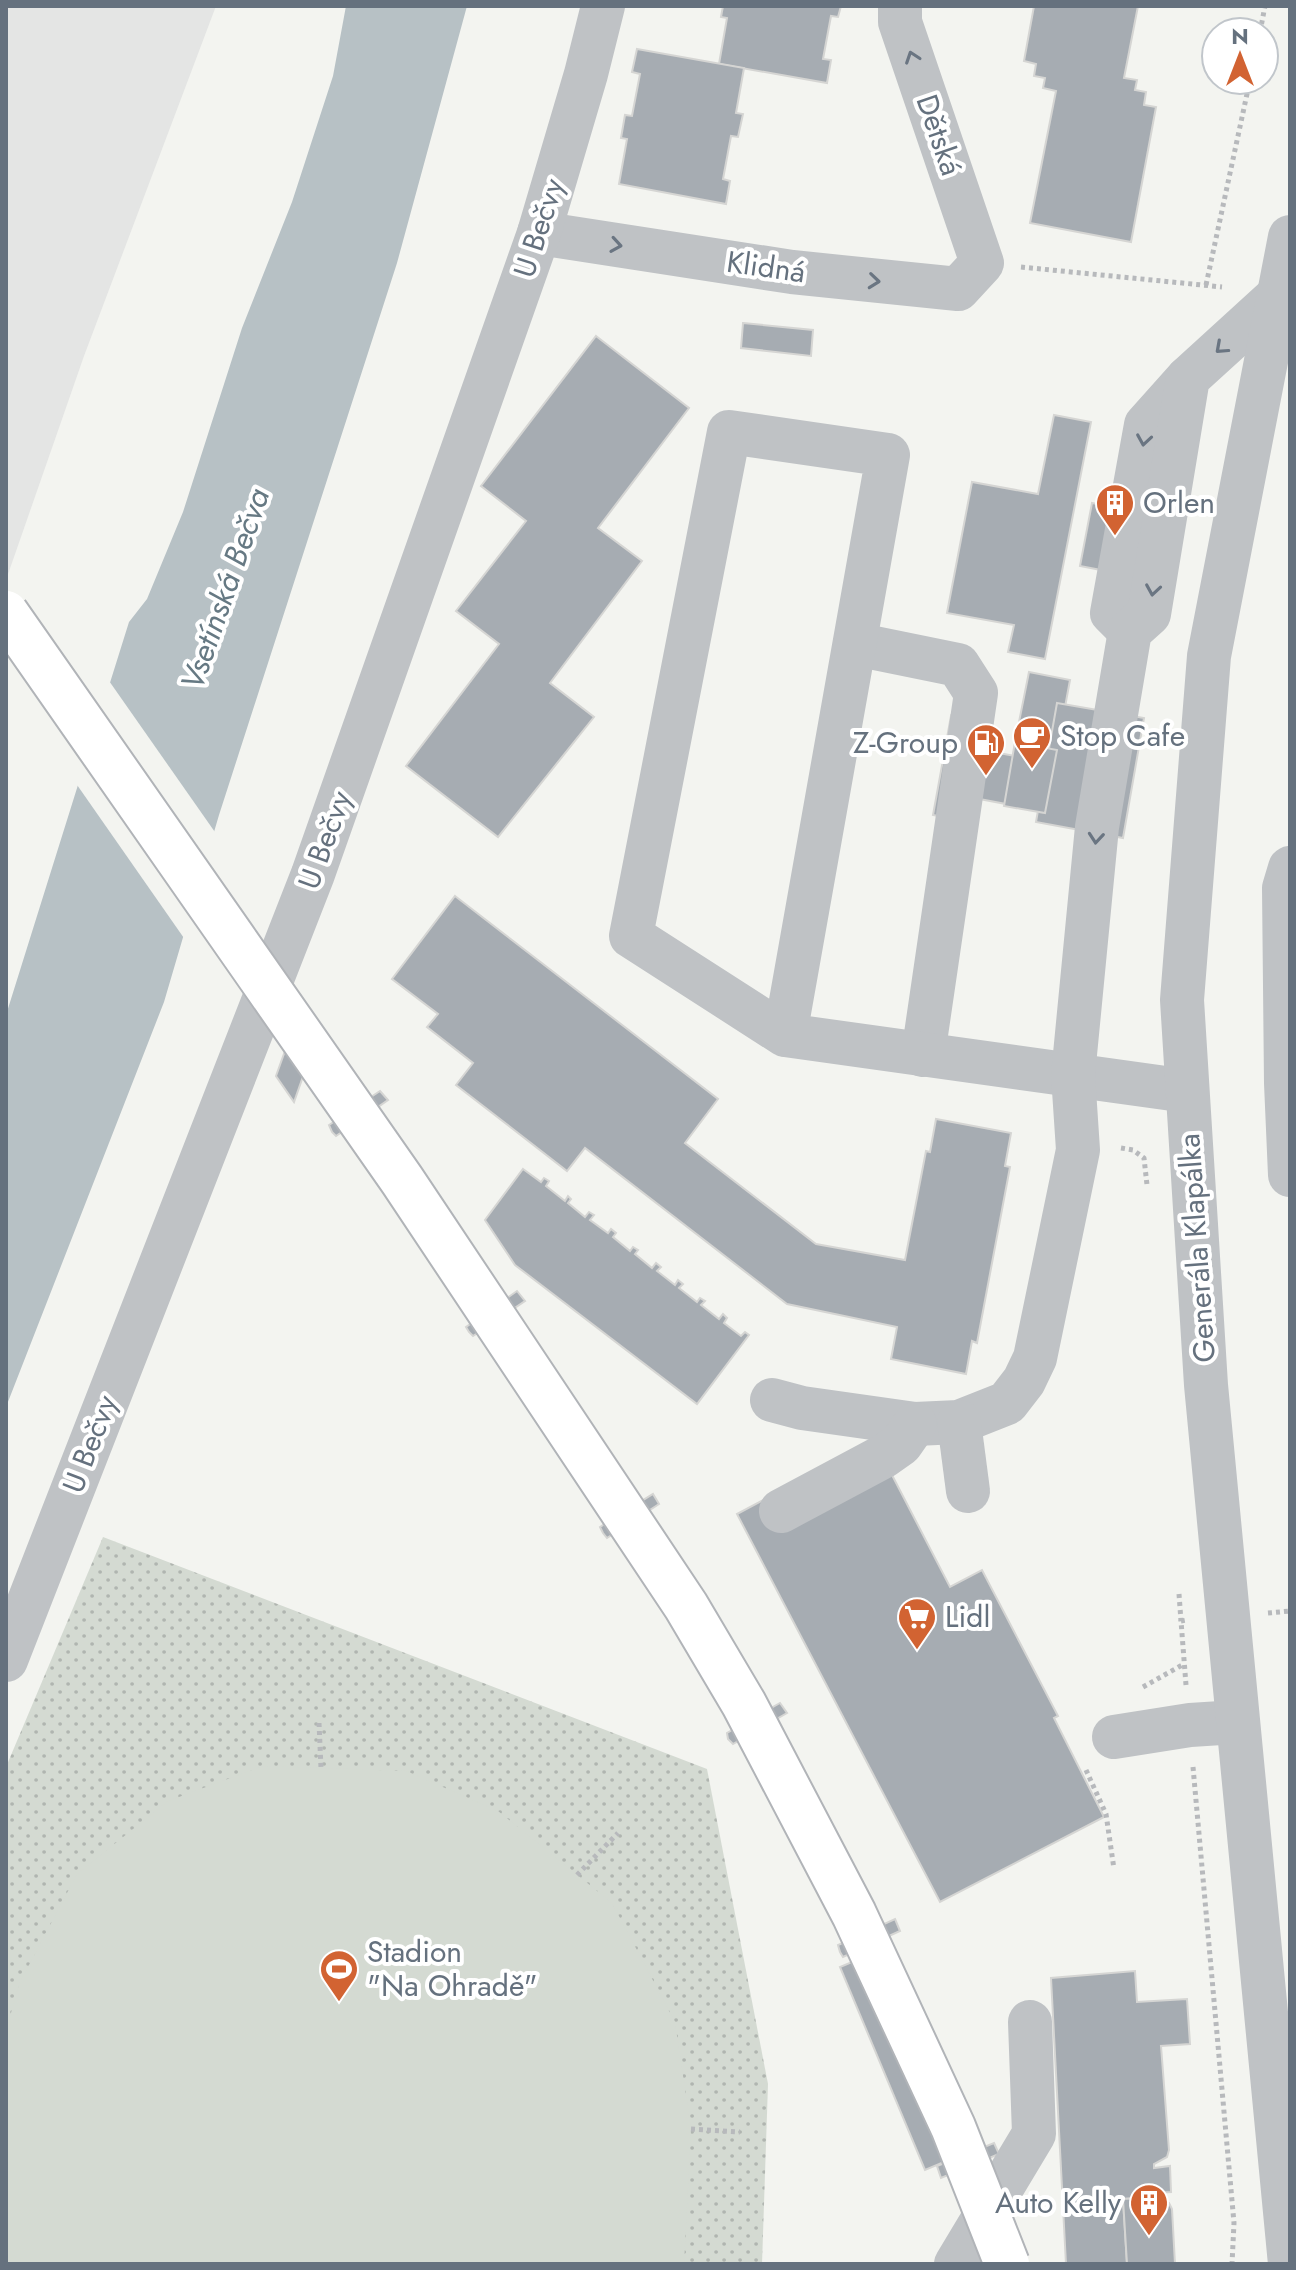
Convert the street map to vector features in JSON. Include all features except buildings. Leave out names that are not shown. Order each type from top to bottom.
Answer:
[{"type":"main road","points":[[6,613],[402,1180],[554,1404],[693,1619],[752,1717],[854,1914],[953,2127],[1007,2264]]},
{"type":"street","name":"U Bečvy","points":[[6,1660],[313,874],[539,233],[603,6]]},
{"type":"street","name":"Dětská","points":[[900,6],[900,22],[982,263]]},
{"type":"street","name":"Klidná","points":[[539,233],[792,272],[958,289],[982,263]]},
{"type":"street","name":"Generála Klapálka","points":[[1290,237],[1209,656],[1182,1000],[1206,1385],[1290,2264]]},
{"type":"street","points":[[772,1400],[802,1408],[915,1424],[959,1422],[1007,1403],[1024,1381],[1035,1358],[1078,1150],[1073,1075],[1097,827],[1130,631],[1149,614],[1188,378],[1279,295]]},
{"type":"street","points":[[785,1035],[888,455],[729,432],[631,936],[785,1035],[1187,1091]]},
{"type":"street","points":[[855,644],[958,665],[976,693],[923,1055]]},
{"type":"street","points":[[1290,868],[1284,888],[1290,1175]]},
{"type":"street","points":[[959,1422],[968,1491]]},
{"type":"street","points":[[781,1511],[884,1456],[901,1444],[915,1424]]},
{"type":"street","points":[[1114,1737],[1190,1725],[1237,1722]]},
{"type":"street","points":[[956,2264],[1034,2134],[1030,2022]]},
{"type":"path","points":[[1206,285],[1247,96]]},
{"type":"path","points":[[982,263],[1279,295]]},
{"type":"path","points":[[1078,1150],[1133,1150],[1144,1158],[1147,1189]]},
{"type":"path","points":[[1179,1590],[1181,1621]]},
{"type":"path","points":[[319,1723],[321,1768]]},
{"type":"path","points":[[577,1875],[618,1833]]},
{"type":"path","points":[[691,2129],[740,2132]]},
{"type":"shaded area","points":[[6,6],[216,6],[84,356],[6,580]]},
{"type":"shaded area","name":"Stadion \"Na Ohradě\"","points":[[103,1537],[707,1769],[768,2084],[762,2264],[6,2264],[6,1767]]},
{"type":"shaded area","name":"Stadion \"Na Ohradě\"","points":[[263,1766],[406,1771],[498,1811],[612,1903],[675,2022],[691,2129],[684,2264],[6,2264],[6,2031],[19,1984],[77,1874],[168,1801]]},
{"type":"water","name":"Vsetínská Bečva","points":[[346,6],[467,6],[397,263],[219,815],[164,1002],[6,1407],[6,1015],[129,622],[147,599],[183,512],[242,328],[292,202],[333,76]]},
{"type":"pier","points":[[107,678],[217,835],[186,941],[75,782]]},
{"type":"place","name":"Orlen","points":[[1115,537]]},
{"type":"place","name":"Stop Cafe","points":[[1032,770]]},
{"type":"place","name":"Z-Group","points":[[986,777]]},
{"type":"place","name":"Lidl","points":[[917,1651]]},
{"type":"place","name":"Stadion \"Na Ohradě\"","points":[[339,2003]]},
{"type":"place","name":"Auto Kelly","points":[[1149,2237]]}]
